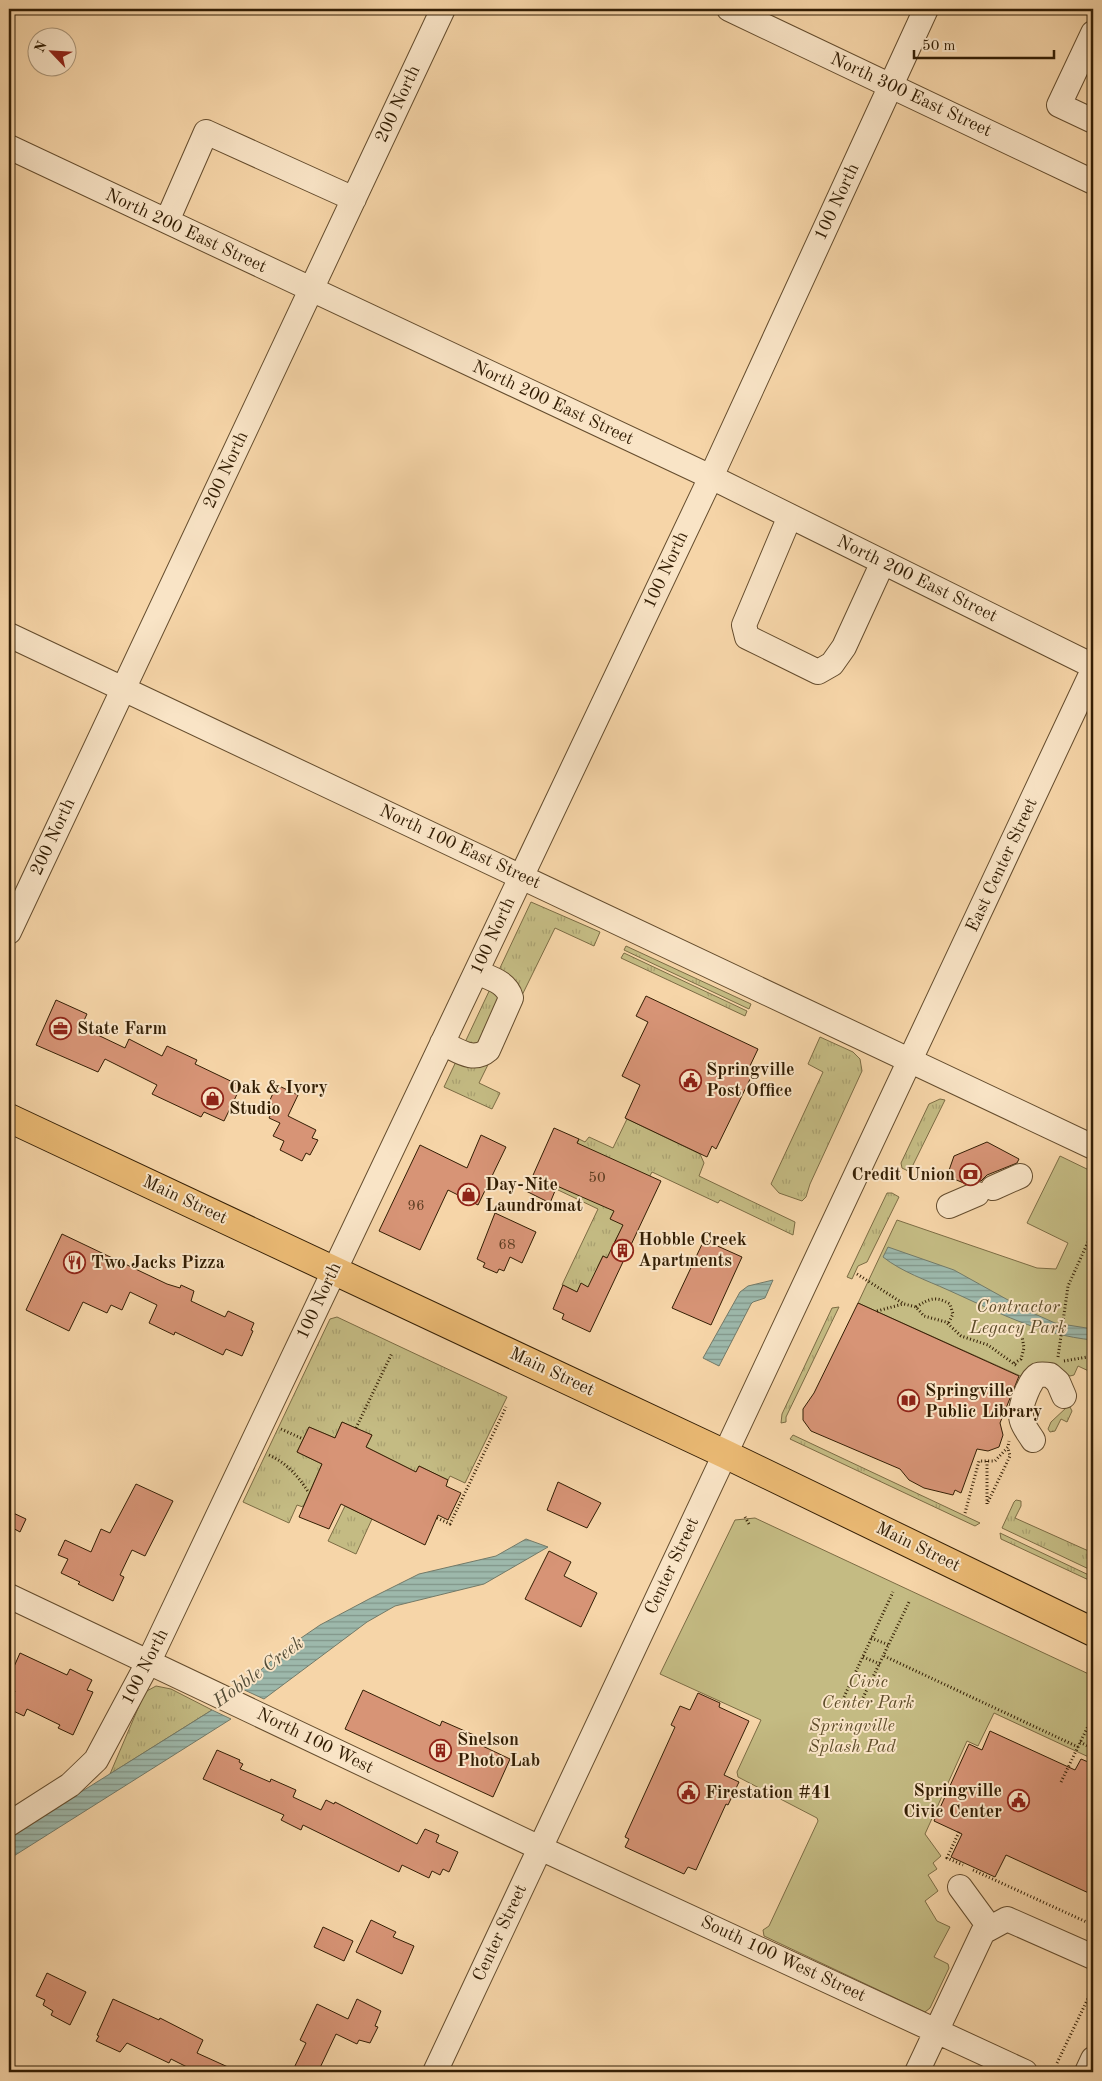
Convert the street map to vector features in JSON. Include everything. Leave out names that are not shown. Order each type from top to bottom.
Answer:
[{"type":"main road","name":"Main Street","points":[[9,1118],[725,1454],[1093,1632]]},
{"type":"street","name":"200 North","points":[[9,932],[443,9]]},
{"type":"street","name":"North 300 East Street","points":[[729,9],[1093,182]]},
{"type":"street","name":"100 North","points":[[9,1824],[70,1785],[96,1760],[149,1661],[711,477],[926,9]]},
{"type":"street","points":[[1093,34],[1060,105],[1093,121]]},
{"type":"street","points":[[167,221],[206,132],[354,199]]},
{"type":"street","name":"North 200 East Street","points":[[9,147],[711,477],[1093,666]]},
{"type":"street","points":[[790,516],[744,625],[747,637],[818,672],[832,664],[844,647],[883,562]]},
{"type":"street","name":"North 100 East Street","points":[[9,635],[1093,1147]]},
{"type":"street","name":"East Center Street","points":[[910,1060],[1093,670]]},
{"type":"street","points":[[442,1043],[473,1057],[482,1056],[488,1050],[511,998],[509,990],[503,985],[476,972]]},
{"type":"street","name":"Center Street","points":[[435,2072],[910,1060]]},
{"type":"street","points":[[949,1206],[1020,1176]]},
{"type":"street","points":[[1033,1440],[1020,1414],[1022,1403],[1033,1380],[1039,1375],[1050,1375],[1058,1382],[1064,1396]]},
{"type":"street","name":"North 100 West","points":[[9,1596],[540,1848]]},
{"type":"street","name":"South 100 West Street","points":[[540,1848],[1025,2072]]},
{"type":"street","points":[[960,1887],[990,1928]]},
{"type":"street","points":[[917,2072],[983,1932],[1007,1919],[1093,1958]]},
{"type":"street","points":[[1087,2072],[1093,2059]]},
{"type":"path","points":[[1059,1348],[1068,1286],[1093,1231]]},
{"type":"path","points":[[857,1274],[904,1304],[916,1306],[928,1299],[940,1298],[950,1304],[953,1314],[948,1324]]},
{"type":"path","points":[[877,1312],[904,1304]]},
{"type":"path","points":[[916,1306],[924,1316],[948,1324],[961,1336],[988,1345],[1020,1368]]},
{"type":"path","points":[[1010,1327],[1022,1336],[1024,1348],[1021,1359],[1014,1364]]},
{"type":"path","points":[[356,1428],[392,1353]]},
{"type":"path","points":[[437,1518],[450,1524],[506,1407]]},
{"type":"path","points":[[281,1428],[303,1439]]},
{"type":"path","points":[[988,1461],[986,1504],[1010,1456],[1008,1447]]},
{"type":"path","points":[[268,1454],[281,1461],[296,1474],[309,1493]]},
{"type":"path","points":[[745,1517],[749,1524]]},
{"type":"path","points":[[844,1697],[893,1592]]},
{"type":"path","points":[[860,1704],[910,1600]]},
{"type":"path","points":[[871,1638],[889,1645]]},
{"type":"path","points":[[884,1656],[1078,1747]]},
{"type":"path","points":[[862,1657],[880,1664]]},
{"type":"path","points":[[1061,1782],[1093,1716]]},
{"type":"path","points":[[1080,1742],[1093,1748]]},
{"type":"path","points":[[959,1832],[947,1858],[1093,1925]]},
{"type":"path","points":[[1058,2062],[1093,1988]]},
{"type":"green space","points":[[531,902],[600,932],[594,946],[555,928],[479,1083],[500,1093],[492,1109],[444,1087]]},
{"type":"green space","points":[[626,946],[751,1004],[749,1009],[624,950]]},
{"type":"green space","points":[[624,953],[747,1011],[745,1016],[621,958]]},
{"type":"green space","points":[[820,1037],[853,1052],[860,1059],[862,1071],[810,1184],[806,1197],[802,1201],[779,1193],[771,1184],[823,1072],[808,1064]]},
{"type":"green space","points":[[940,1099],[945,1100],[911,1169],[908,1171],[902,1168],[901,1163],[929,1104]]},
{"type":"green space","points":[[627,1119],[700,1154],[704,1163],[699,1176],[795,1222],[793,1235],[720,1200],[718,1203],[652,1172],[615,1241],[610,1260],[603,1256],[598,1266],[594,1290],[581,1284],[577,1292],[562,1285],[598,1209],[556,1189],[579,1139],[585,1142],[589,1137],[613,1148]]},
{"type":"green space","name":"Contractor Legacy Park","points":[[1060,1156],[1093,1172],[1093,1373],[1078,1366],[1074,1375],[1070,1376],[1065,1373],[1027,1379],[858,1303],[897,1220],[1037,1268],[1056,1269],[1068,1243],[1027,1223]]},
{"type":"green space","points":[[887,1193],[892,1193],[899,1197],[867,1262],[858,1266],[852,1279],[847,1277]]},
{"type":"green space","points":[[839,1307],[786,1417],[786,1422],[781,1423],[782,1414],[832,1308]]},
{"type":"green space","points":[[337,1317],[507,1397],[465,1483],[450,1476],[448,1480],[419,1466],[416,1472],[366,1447],[372,1435],[342,1422],[335,1438],[309,1427],[297,1452],[322,1464],[303,1507],[297,1505],[289,1523],[243,1502],[330,1319]]},
{"type":"green space","points":[[1067,1407],[1070,1407],[1072,1411],[1067,1422],[1061,1419],[1055,1431],[1050,1432],[1048,1429],[1051,1422]]},
{"type":"green space","points":[[793,1435],[980,1523],[975,1526],[790,1439]]},
{"type":"green space","points":[[1016,1500],[1021,1501],[1021,1506],[1015,1518],[1093,1553],[1093,1571],[1002,1528]]},
{"type":"green space","points":[[345,1506],[372,1519],[356,1554],[328,1541]]},
{"type":"green space","name":"Civic Center Park","points":[[755,1518],[1093,1676],[1093,1759],[994,1713],[978,1746],[967,1741],[925,1834],[941,1856],[933,1863],[937,1869],[928,1875],[938,1891],[925,1901],[937,1921],[950,1927],[934,1957],[948,1964],[949,1968],[930,2008],[925,2012],[764,1936],[763,1930],[769,1926],[818,1821],[817,1818],[738,1777],[737,1772],[761,1720],[660,1674],[735,1520]]},
{"type":"green space","points":[[1000,1533],[1093,1577],[1093,1582],[1001,1539]]},
{"type":"green space","points":[[156,1686],[171,1689],[212,1710],[110,1774],[145,1692]]},
{"type":"water","points":[[888,1247],[954,1270],[1026,1310],[1055,1323],[1093,1329],[1093,1340],[1037,1328],[914,1275],[883,1257]]},
{"type":"water","points":[[773,1280],[765,1298],[751,1304],[719,1366],[703,1358],[740,1292],[748,1286]]},
{"type":"water","name":"Hobble Creek","points":[[526,1539],[548,1547],[484,1584],[395,1606],[367,1622],[264,1699],[240,1688],[285,1649],[320,1625],[369,1599],[419,1574],[496,1556]]},
{"type":"water","points":[[212,1710],[231,1719],[9,1859],[9,1837]]},
{"type":"building","name":"Springville Post Office","points":[[646,996],[758,1049],[749,1068],[754,1071],[716,1149],[712,1146],[707,1157],[625,1118],[640,1085],[622,1076],[648,1022],[636,1016]]},
{"type":"building","points":[[56,1000],[87,1014],[81,1027],[125,1048],[129,1039],[162,1056],[167,1046],[197,1060],[195,1064],[241,1086],[224,1121],[204,1112],[201,1117],[152,1094],[157,1085],[105,1059],[98,1072],[36,1045]]},
{"type":"building","points":[[277,1085],[298,1095],[288,1116],[316,1130],[312,1138],[318,1140],[310,1155],[306,1153],[302,1161],[280,1150],[284,1141],[273,1136],[280,1123],[269,1118],[275,1106],[269,1102]]},
{"type":"building","points":[[554,1128],[579,1139],[577,1143],[661,1181],[590,1332],[562,1319],[564,1314],[553,1309],[563,1285],[577,1292],[581,1283],[588,1287],[603,1256],[607,1258],[623,1225],[610,1219],[614,1211],[557,1186],[550,1203],[526,1191]]},
{"type":"building","points":[[481,1135],[506,1147],[478,1205],[448,1190],[420,1250],[379,1231],[420,1145],[467,1168]]},
{"type":"building","name":"Credit Union","points":[[987,1142],[1019,1159],[1017,1163],[987,1175],[981,1181],[972,1181],[966,1184],[947,1176],[954,1156]]},
{"type":"building","points":[[495,1213],[536,1232],[522,1263],[510,1257],[504,1271],[499,1269],[497,1273],[483,1267],[485,1263],[477,1259]]},
{"type":"building","points":[[62,1234],[167,1284],[180,1288],[181,1285],[194,1291],[191,1301],[225,1317],[228,1311],[254,1323],[251,1330],[253,1331],[242,1356],[226,1349],[223,1355],[175,1332],[174,1335],[149,1323],[157,1305],[130,1292],[122,1310],[111,1305],[107,1313],[83,1302],[69,1331],[26,1310]]},
{"type":"building","points":[[704,1240],[742,1257],[711,1325],[672,1308]]},
{"type":"building","name":"Springville Public Library","points":[[858,1303],[1019,1376],[1000,1423],[1003,1435],[999,1447],[988,1451],[977,1449],[961,1493],[955,1490],[953,1495],[924,1488],[909,1480],[900,1469],[811,1431],[803,1420],[803,1409],[814,1393]]},
{"type":"building","points":[[342,1422],[372,1435],[366,1447],[416,1472],[419,1466],[448,1480],[446,1486],[461,1493],[448,1520],[438,1515],[425,1545],[341,1504],[329,1529],[299,1517],[322,1464],[297,1452],[309,1427],[335,1438]]},
{"type":"building","points":[[558,1482],[601,1503],[587,1528],[547,1510]]},
{"type":"building","points":[[136,1484],[173,1501],[145,1556],[132,1550],[120,1575],[124,1577],[113,1601],[78,1584],[80,1582],[61,1573],[68,1559],[58,1555],[65,1540],[91,1552],[101,1529],[110,1533]]},
{"type":"building","points":[[9,1511],[26,1519],[20,1532],[9,1526]]},
{"type":"building","points":[[549,1551],[571,1562],[564,1576],[597,1593],[581,1627],[525,1599]]},
{"type":"building","points":[[20,1653],[67,1675],[70,1669],[92,1680],[87,1690],[93,1692],[73,1735],[58,1728],[60,1725],[27,1709],[24,1716],[9,1709],[9,1704],[15,1691],[9,1688],[9,1678]]},
{"type":"building","name":"Snelson Photo Lab","points":[[363,1690],[440,1726],[442,1721],[474,1735],[472,1741],[510,1759],[493,1797],[345,1729]]},
{"type":"building","name":"Firestation #41","points":[[698,1693],[720,1703],[719,1707],[749,1721],[724,1775],[739,1782],[728,1805],[726,1804],[696,1870],[688,1867],[684,1874],[625,1847],[629,1839],[625,1837],[675,1727],[671,1725],[680,1706],[690,1710]]},
{"type":"building","name":"Springville Civic Center","points":[[990,1731],[1075,1770],[1081,1759],[1093,1764],[1093,1895],[1006,1855],[995,1877],[951,1857],[962,1834],[934,1821],[969,1744],[982,1750]]},
{"type":"building","points":[[217,1750],[240,1760],[239,1762],[243,1764],[240,1769],[270,1782],[271,1779],[296,1790],[293,1797],[321,1810],[326,1800],[334,1804],[335,1802],[417,1844],[425,1829],[439,1835],[436,1842],[458,1852],[449,1872],[443,1869],[440,1875],[432,1871],[429,1878],[402,1865],[399,1872],[303,1825],[301,1830],[281,1820],[284,1815],[203,1779]]},
{"type":"building","points":[[371,1920],[396,1932],[393,1937],[414,1946],[402,1974],[356,1952]]},
{"type":"building","points":[[323,1927],[353,1941],[344,1961],[314,1947]]},
{"type":"building","points":[[47,1973],[86,1992],[70,2025],[51,2015],[53,2011],[43,2005],[45,2000],[36,1996]]},
{"type":"building","points":[[113,1999],[159,2020],[160,2018],[203,2040],[197,2053],[239,2072],[197,2072],[171,2059],[169,2063],[127,2043],[120,2052],[96,2041]]},
{"type":"building","points":[[357,1999],[381,2011],[375,2026],[378,2027],[370,2043],[359,2040],[357,2044],[336,2034],[318,2072],[292,2072],[306,2043],[300,2040],[317,2004],[348,2019]]},
{"type":"place","name":"State Farm","points":[[61,1029]]},
{"type":"place","name":"Springville Post Office","points":[[690,1080]]},
{"type":"place","name":"Oak & Ivory Studio","points":[[213,1098]]},
{"type":"place","name":"Credit Union","points":[[971,1175]]},
{"type":"place","name":"Day-Nite Laundromat","points":[[469,1195]]},
{"type":"place","name":"Hobble Creek Apartments","points":[[622,1250]]},
{"type":"place","name":"Two Jacks Pizza","points":[[75,1263]]},
{"type":"place","name":"Springville Public Library","points":[[909,1401]]},
{"type":"place","name":"Snelson Photo Lab","points":[[441,1750]]},
{"type":"place","name":"Firestation #41","points":[[689,1793]]},
{"type":"place","name":"Springville Civic Center","points":[[1018,1801]]},
{"type":"park label","name":"Springville Splash Pad","points":[[852,1736]]}]
